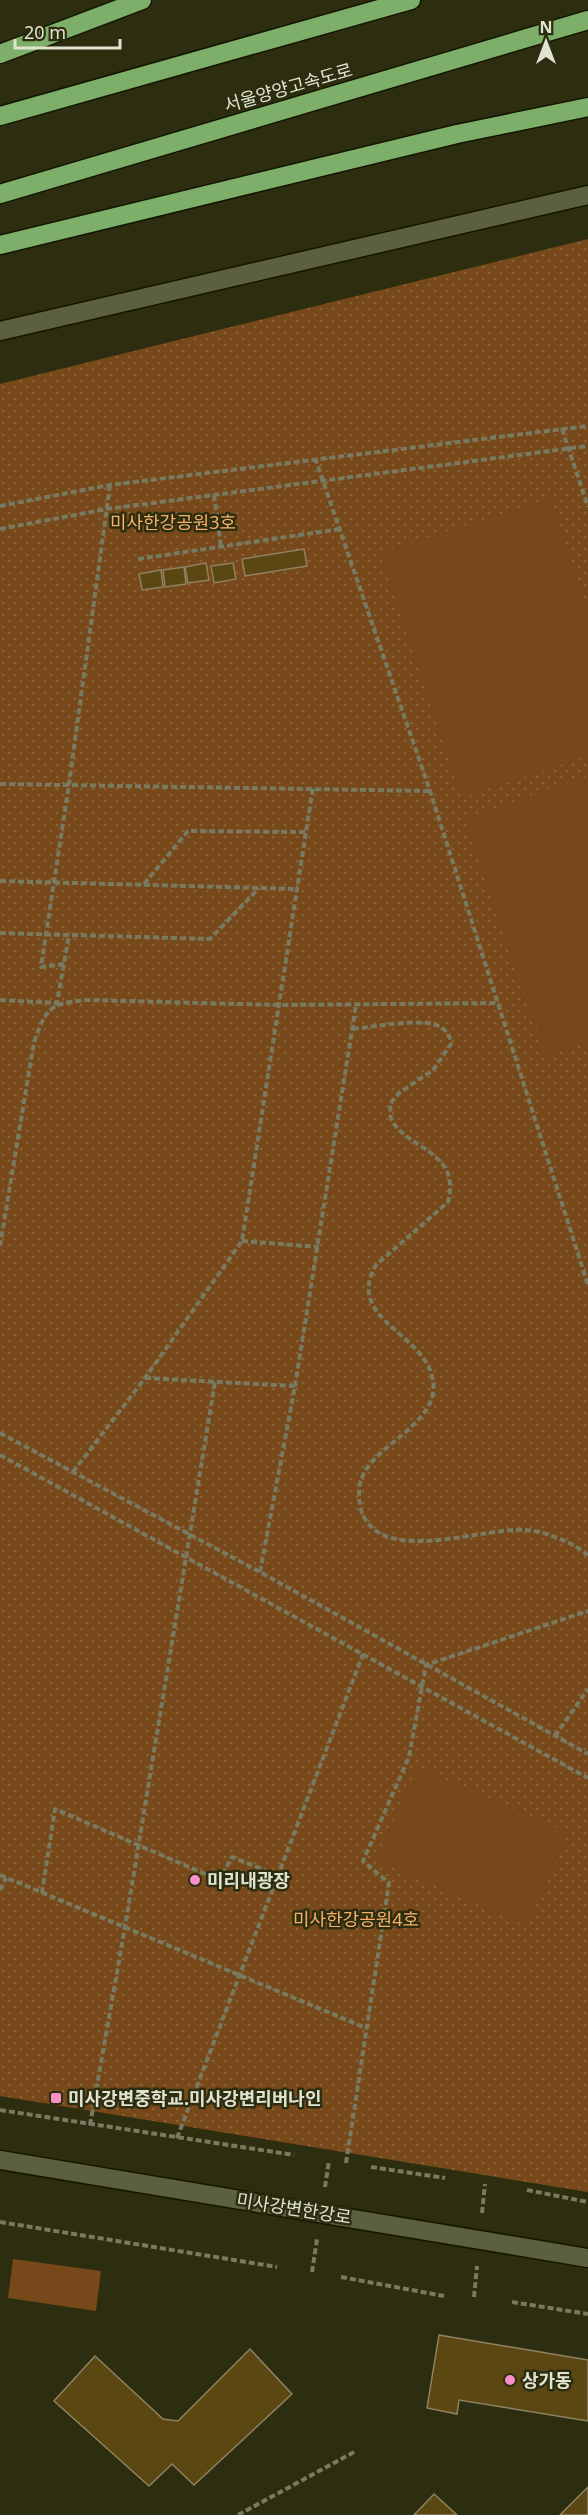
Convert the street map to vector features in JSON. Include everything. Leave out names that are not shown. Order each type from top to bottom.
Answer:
[{"type":"highway","points":[[0,54],[142,0]]},
{"type":"highway","points":[[0,116],[411,0]]},
{"type":"highway","name":"서울양양고속도로","points":[[0,194],[588,20]]},
{"type":"highway","points":[[0,245],[445,137],[588,107]]},
{"type":"street","points":[[0,331],[588,195]]},
{"type":"street","name":"미사강변한강로","points":[[0,2160],[588,2258]]},
{"type":"path","points":[[0,506],[110,485],[588,426]]},
{"type":"path","points":[[562,429],[588,507]]},
{"type":"path","points":[[0,529],[107,509],[588,446]]},
{"type":"path","points":[[315,459],[430,791],[500,1003],[588,1285]]},
{"type":"path","points":[[64,964],[41,968],[110,485]]},
{"type":"path","points":[[214,495],[221,547]]},
{"type":"path","points":[[138,559],[340,529]]},
{"type":"path","points":[[0,784],[313,787],[430,791]]},
{"type":"path","points":[[73,1472],[145,1378],[242,1241],[313,787]]},
{"type":"path","points":[[144,884],[188,831],[306,832]]},
{"type":"path","points":[[0,881],[298,889]]},
{"type":"path","points":[[0,933],[210,939],[259,888]]},
{"type":"path","points":[[0,1246],[34,1042],[43,1018],[57,1003],[69,935]]},
{"type":"path","points":[[0,1000],[57,1003],[86,1000],[279,1005],[500,1003]]},
{"type":"path","points":[[260,1572],[319,1247],[356,1004]]},
{"type":"path","points":[[353,1029],[428,1022],[441,1027],[449,1035],[451,1044],[433,1070],[399,1093],[390,1104],[391,1118],[401,1131],[440,1160],[451,1190],[448,1202],[376,1265],[370,1276],[368,1290],[371,1304],[430,1366],[434,1382],[433,1396],[428,1410],[368,1468],[360,1482],[361,1512],[370,1527],[385,1537],[399,1540],[428,1540],[526,1530],[577,1547],[588,1555]]},
{"type":"path","points":[[242,1241],[319,1247]]},
{"type":"path","points":[[145,1378],[295,1386]]},
{"type":"path","points":[[90,2125],[125,1928],[184,1556],[215,1382]]},
{"type":"path","points":[[0,1432],[189,1533],[588,1754]]},
{"type":"path","points":[[0,1455],[588,1778]]},
{"type":"path","points":[[426,1665],[588,1611]]},
{"type":"path","points":[[177,2138],[363,1654]]},
{"type":"path","points":[[346,2163],[389,1883],[363,1861],[409,1757],[426,1665]]},
{"type":"path","points":[[555,1736],[588,1689]]},
{"type":"path","points":[[42,1893],[55,1809],[219,1880],[232,1857],[277,1875]]},
{"type":"path","points":[[0,1875],[366,2028]]},
{"type":"path","points":[[0,1890],[6,1878]]},
{"type":"path","points":[[0,2110],[294,2155]]},
{"type":"path","points":[[371,2167],[445,2178]]},
{"type":"path","points":[[527,2190],[588,2202]]},
{"type":"path","points":[[0,2222],[277,2267]]},
{"type":"path","points":[[341,2277],[444,2296]]},
{"type":"path","points":[[512,2302],[588,2314]]},
{"type":"path","points":[[238,2515],[356,2451]]},
{"type":"green space","name":"미사한강공원4호","points":[[588,239],[588,2192],[0,2096],[0,384]]},
{"type":"green space","points":[[550,498],[588,613],[588,756],[461,798],[380,553]]},
{"type":"green space","points":[[588,776],[588,1042],[546,1056],[465,818]]},
{"type":"green space","points":[[417,1767],[569,1833],[527,1926],[376,1860]]},
{"type":"green space","points":[[13,2259],[101,2271],[96,2311],[8,2298]]},
{"type":"building","points":[[304,549],[307,566],[245,576],[242,559]]},
{"type":"building","points":[[206,563],[209,580],[188,583],[185,567]]},
{"type":"building","points":[[233,563],[236,579],[214,583],[211,566]]},
{"type":"building","points":[[184,567],[186,584],[165,587],[163,570]]},
{"type":"building","points":[[161,570],[163,587],[142,590],[139,574]]},
{"type":"building","name":"상가동","points":[[439,2335],[588,2360],[588,2421],[459,2400],[457,2414],[427,2408]]},
{"type":"building","points":[[250,2349],[292,2394],[194,2485],[172,2464],[149,2486],[54,2401],[95,2356],[163,2419],[178,2421]]},
{"type":"building","points":[[588,2487],[588,2515],[560,2515]]},
{"type":"building","points":[[434,2494],[457,2515],[414,2515]]},
{"type":"place","name":"미리내광장","points":[[195,1880]]},
{"type":"place","name":"미사강변중학교.미사강변리버나인","points":[[56,2098]]},
{"type":"place","name":"상가동","points":[[510,2380]]},
{"type":"park label","name":"미사한강공원3호","points":[[173,522]]}]
